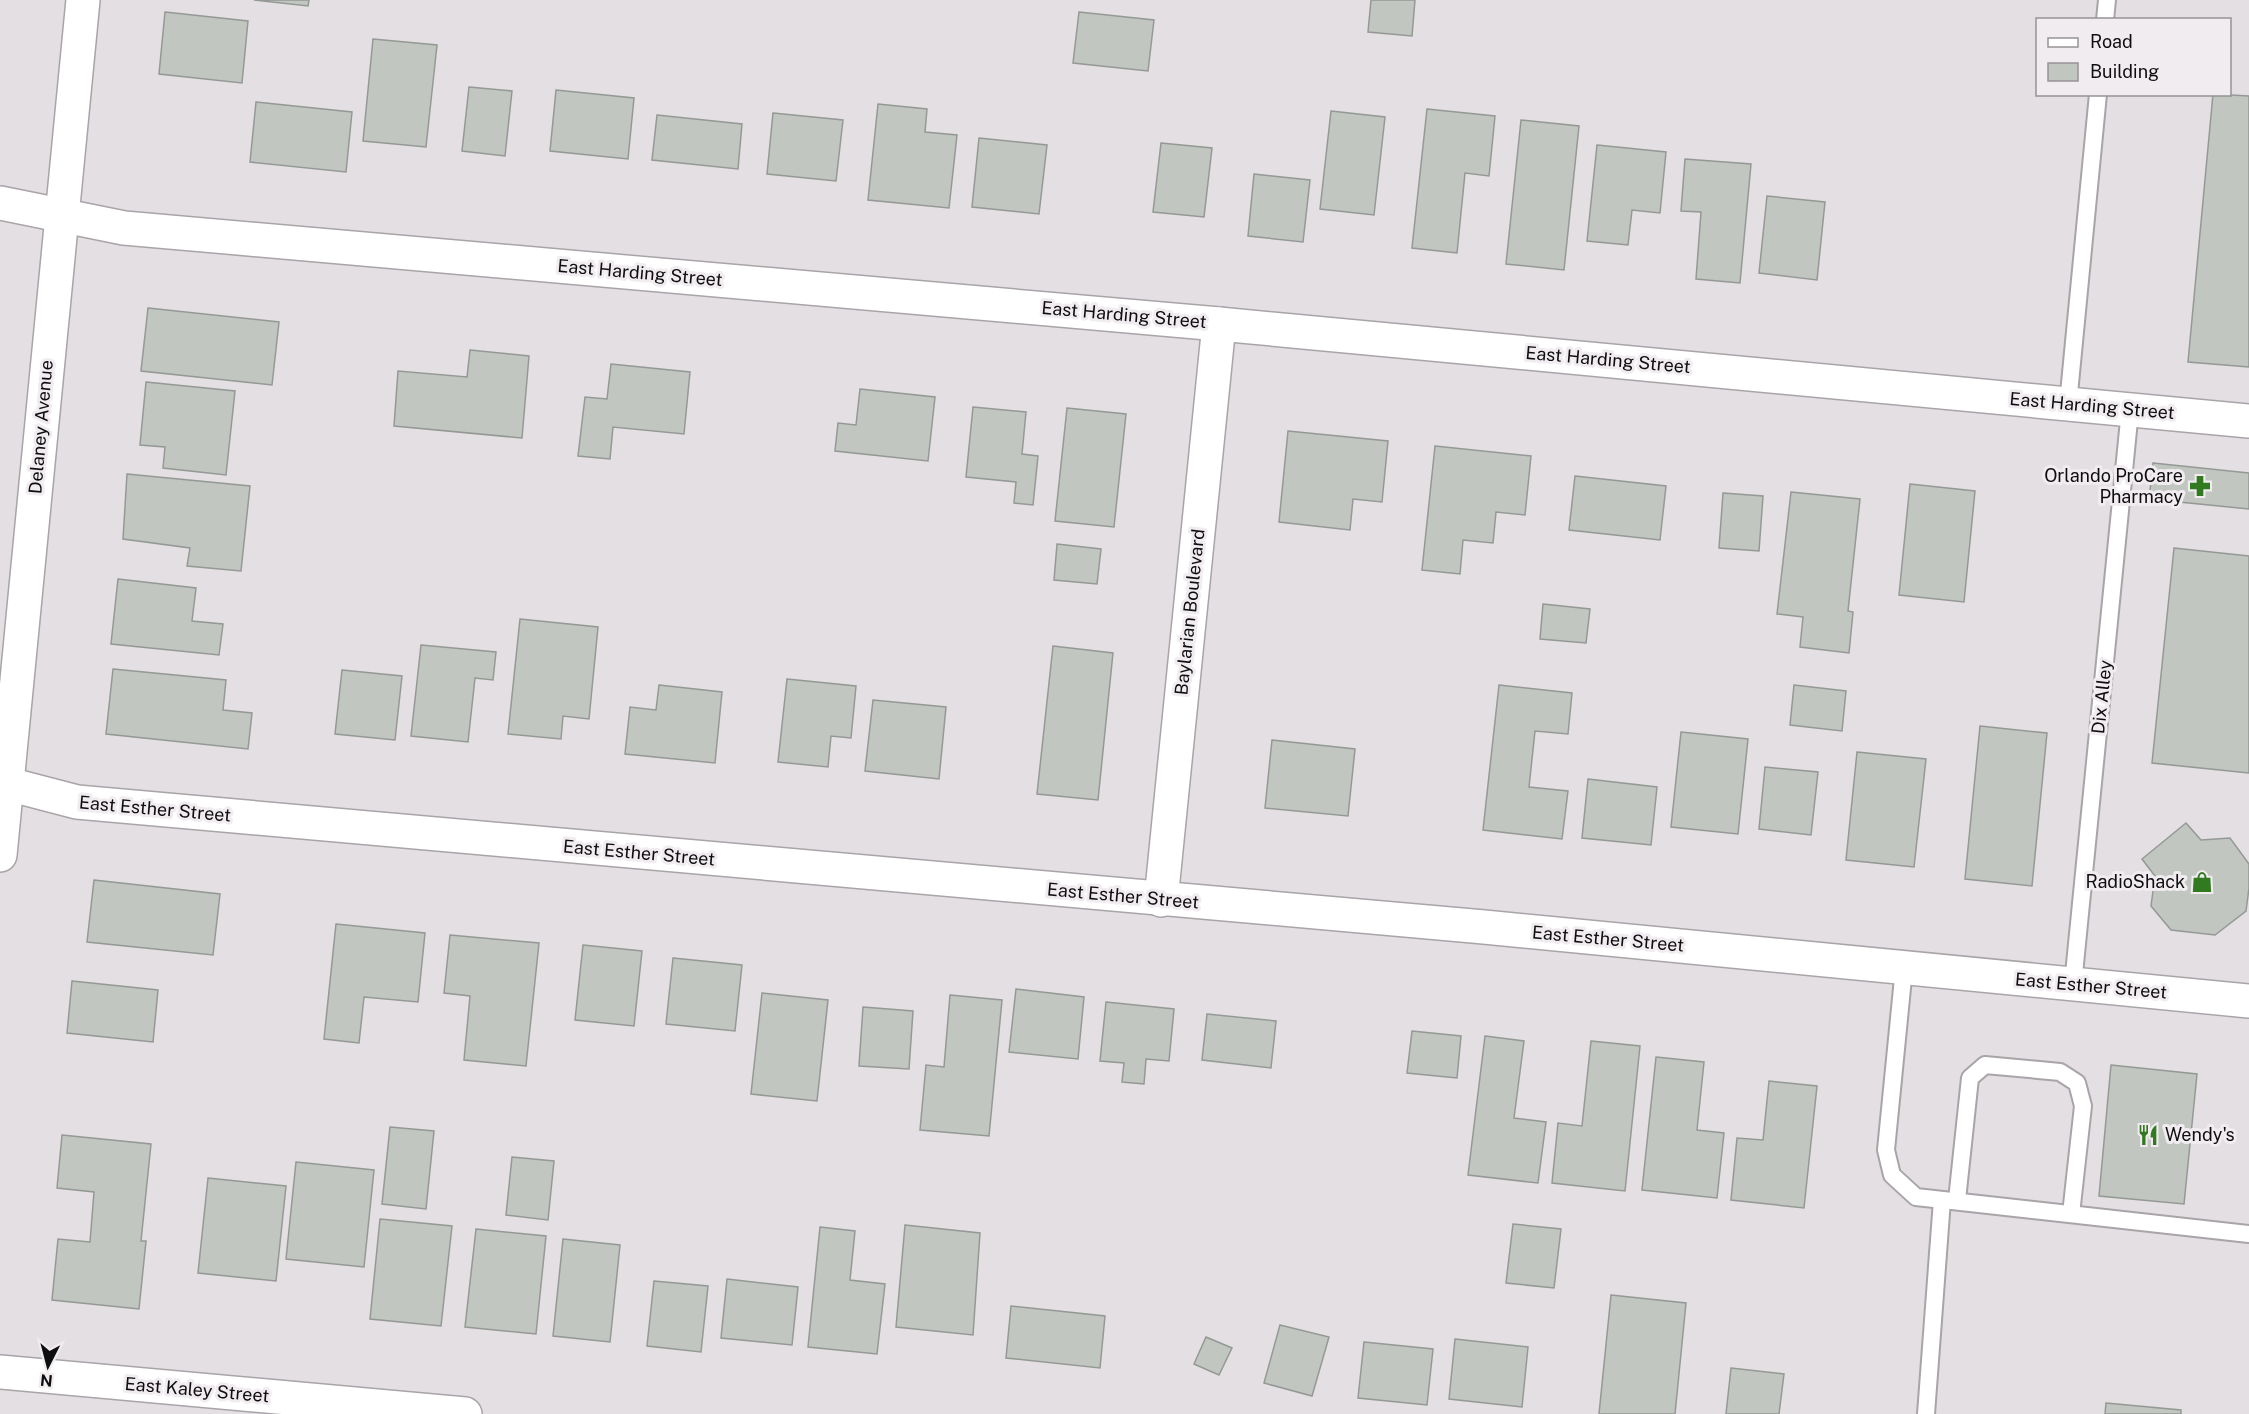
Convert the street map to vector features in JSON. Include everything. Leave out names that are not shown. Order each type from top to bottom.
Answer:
[{"type":"street","name":"Delaney Avenue","points":[[0,855],[3,783],[83,0]]},
{"type":"street","name":"East Harding Street","points":[[0,203],[124,228],[1219,324],[2249,421]]},
{"type":"street","name":"Baylarian Boulevard","points":[[1161,900],[1219,324]]},
{"type":"street","name":"East Esther Street","points":[[3,783],[77,802],[1496,928],[2249,1001]]},
{"type":"street","name":"East Kaley Street","points":[[0,1372],[465,1414]]},
{"type":"lane","points":[[2105,18],[2107,0]]},
{"type":"lane","points":[[2068,404],[2098,96]]},
{"type":"lane","name":"Dix Alley","points":[[2073,984],[2130,410]]},
{"type":"lane","points":[[1904,968],[1886,1150],[1892,1175],[1916,1197],[2249,1234]]},
{"type":"lane","points":[[1926,1414],[1949,1200],[1970,1078],[1985,1065],[2060,1072],[2077,1083],[2083,1106],[2071,1214]]},
{"type":"building","points":[[254,0],[309,0],[308,6]]},
{"type":"building","points":[[1371,0],[1415,0],[1412,36],[1368,32]]},
{"type":"building","points":[[165,12],[248,21],[242,83],[159,74]]},
{"type":"building","points":[[1079,12],[1154,20],[1148,71],[1073,63]]},
{"type":"building","points":[[373,39],[437,45],[426,147],[363,141]]},
{"type":"building","points":[[469,87],[512,91],[505,156],[462,151]]},
{"type":"building","points":[[556,90],[634,98],[628,159],[550,151]]},
{"type":"building","points":[[2213,96],[2249,96],[2249,367],[2188,362]]},
{"type":"building","points":[[256,102],[352,112],[346,172],[250,162]]},
{"type":"building","points":[[878,104],[927,109],[925,132],[957,135],[949,208],[868,200]]},
{"type":"building","points":[[1427,109],[1495,116],[1489,176],[1465,173],[1457,253],[1412,248]]},
{"type":"building","points":[[1331,111],[1385,117],[1374,215],[1320,209]]},
{"type":"building","points":[[773,113],[843,120],[836,181],[767,174]]},
{"type":"building","points":[[657,115],[742,124],[738,169],[652,160]]},
{"type":"building","points":[[1521,120],[1579,126],[1564,270],[1506,264]]},
{"type":"building","points":[[979,138],[1047,145],[1039,214],[972,207]]},
{"type":"building","points":[[1161,143],[1212,148],[1204,217],[1153,212]]},
{"type":"building","points":[[1597,145],[1666,152],[1660,213],[1632,210],[1628,245],[1587,241]]},
{"type":"building","points":[[1685,159],[1751,164],[1740,283],[1696,279],[1701,212],[1681,211]]},
{"type":"building","points":[[1254,174],[1310,180],[1303,242],[1248,236]]},
{"type":"building","points":[[1767,196],[1825,202],[1817,280],[1759,273]]},
{"type":"building","points":[[148,308],[279,322],[272,385],[141,371]]},
{"type":"building","points":[[470,350],[529,356],[522,438],[394,426],[398,371],[467,377]]},
{"type":"building","points":[[611,364],[690,372],[684,434],[613,427],[610,459],[578,456],[585,397],[607,399]]},
{"type":"building","points":[[146,382],[235,391],[226,475],[163,468],[165,447],[140,445]]},
{"type":"building","points":[[860,389],[935,397],[928,461],[835,451],[838,423],[856,425]]},
{"type":"building","points":[[973,407],[1026,412],[1022,454],[1038,456],[1033,505],[1014,503],[1016,482],[966,477]]},
{"type":"building","points":[[1067,408],[1126,414],[1114,527],[1055,521]]},
{"type":"building","points":[[1288,431],[1388,441],[1382,502],[1353,499],[1350,530],[1279,522]]},
{"type":"building","points":[[1435,446],[1531,456],[1525,515],[1496,512],[1493,543],[1463,540],[1460,574],[1422,570]]},
{"type":"building","name":"Orlando ProCare Pharmacy","points":[[2153,463],[2249,473],[2249,509],[2149,499]]},
{"type":"building","points":[[127,474],[250,486],[241,571],[187,566],[190,548],[123,539]]},
{"type":"building","points":[[1575,476],[1666,486],[1660,540],[1569,530]]},
{"type":"building","points":[[1910,484],[1975,491],[1964,602],[1899,595]]},
{"type":"building","points":[[1791,492],[1860,499],[1848,611],[1853,612],[1849,653],[1800,647],[1803,617],[1777,614]]},
{"type":"building","points":[[1723,493],[1763,496],[1759,551],[1719,548]]},
{"type":"building","points":[[1057,544],[1101,549],[1097,584],[1054,580]]},
{"type":"building","points":[[2174,548],[2249,556],[2249,773],[2152,763]]},
{"type":"building","points":[[118,579],[196,588],[192,621],[223,624],[219,655],[111,644]]},
{"type":"building","points":[[1543,604],[1590,609],[1586,643],[1540,639]]},
{"type":"building","points":[[520,619],[598,627],[589,719],[563,716],[561,739],[508,734]]},
{"type":"building","points":[[421,645],[496,652],[493,680],[475,678],[468,742],[411,736]]},
{"type":"building","points":[[1053,646],[1113,653],[1098,800],[1037,794]]},
{"type":"building","points":[[113,669],[226,680],[223,710],[252,713],[248,749],[106,734]]},
{"type":"building","points":[[342,670],[402,676],[395,740],[335,734]]},
{"type":"building","points":[[787,679],[856,686],[851,738],[831,736],[828,767],[778,762]]},
{"type":"building","points":[[659,685],[722,692],[715,763],[625,754],[630,707],[656,710]]},
{"type":"building","points":[[1499,685],[1572,693],[1568,734],[1535,731],[1529,787],[1568,791],[1562,839],[1483,830]]},
{"type":"building","points":[[1794,685],[1846,691],[1842,731],[1790,725]]},
{"type":"building","points":[[873,700],[946,707],[939,779],[865,771]]},
{"type":"building","points":[[1980,726],[2047,733],[2032,886],[1965,879]]},
{"type":"building","points":[[1681,732],[1748,739],[1738,834],[1671,827]]},
{"type":"building","points":[[1272,740],[1355,749],[1348,816],[1265,808]]},
{"type":"building","points":[[1857,752],[1926,759],[1914,867],[1846,860]]},
{"type":"building","points":[[1765,767],[1818,772],[1811,835],[1759,829]]},
{"type":"building","points":[[1588,779],[1657,787],[1651,845],[1582,838]]},
{"type":"building","name":"RadioShack","points":[[2186,823],[2201,840],[2230,838],[2249,864],[2246,911],[2215,935],[2171,930],[2151,906],[2155,876],[2142,859]]},
{"type":"building","points":[[94,880],[220,894],[213,955],[87,942]]},
{"type":"building","points":[[336,924],[425,933],[418,1002],[364,997],[359,1043],[324,1039]]},
{"type":"building","points":[[450,935],[539,943],[526,1066],[464,1060],[470,996],[444,993]]},
{"type":"building","points":[[583,945],[642,951],[634,1026],[575,1020]]},
{"type":"building","points":[[673,958],[742,965],[735,1031],[666,1024]]},
{"type":"building","points":[[72,981],[158,990],[153,1042],[67,1033]]},
{"type":"building","points":[[1016,989],[1084,997],[1078,1059],[1009,1052]]},
{"type":"building","points":[[762,993],[828,1000],[817,1101],[751,1094]]},
{"type":"building","points":[[950,995],[1002,1000],[989,1136],[920,1130],[926,1065],[944,1067]]},
{"type":"building","points":[[1106,1002],[1174,1009],[1169,1061],[1146,1059],[1144,1084],[1122,1082],[1124,1063],[1100,1061]]},
{"type":"building","points":[[863,1007],[913,1011],[909,1069],[859,1066]]},
{"type":"building","points":[[1207,1014],[1276,1021],[1271,1068],[1202,1060]]},
{"type":"building","points":[[1412,1031],[1461,1036],[1457,1078],[1407,1073]]},
{"type":"building","points":[[1485,1036],[1524,1041],[1514,1118],[1546,1122],[1538,1183],[1468,1175]]},
{"type":"building","points":[[1591,1041],[1640,1046],[1625,1191],[1552,1183],[1558,1123],[1582,1126]]},
{"type":"building","points":[[1656,1057],[1704,1062],[1697,1130],[1724,1133],[1717,1198],[1642,1190]]},
{"type":"building","name":"Wendy's","points":[[2111,1065],[2197,1074],[2184,1204],[2099,1196]]},
{"type":"building","points":[[1769,1081],[1817,1086],[1804,1208],[1731,1200],[1737,1138],[1763,1140]]},
{"type":"building","points":[[390,1127],[434,1131],[426,1209],[382,1204]]},
{"type":"building","points":[[62,1135],[151,1144],[141,1241],[146,1241],[139,1309],[52,1300],[58,1239],[90,1242],[94,1192],[57,1188]]},
{"type":"building","points":[[512,1157],[554,1161],[548,1220],[506,1215]]},
{"type":"building","points":[[296,1162],[374,1170],[364,1267],[286,1259]]},
{"type":"building","points":[[208,1178],[286,1186],[276,1281],[198,1273]]},
{"type":"building","points":[[380,1219],[452,1226],[441,1326],[370,1319]]},
{"type":"building","points":[[1513,1224],[1561,1229],[1554,1288],[1506,1283]]},
{"type":"building","points":[[905,1225],[980,1233],[973,1335],[896,1327]]},
{"type":"building","points":[[820,1227],[855,1231],[850,1280],[885,1284],[877,1354],[808,1347]]},
{"type":"building","points":[[476,1229],[546,1236],[536,1334],[465,1327]]},
{"type":"building","points":[[563,1239],[620,1245],[610,1342],[553,1336]]},
{"type":"building","points":[[727,1279],[798,1287],[792,1345],[721,1338]]},
{"type":"building","points":[[654,1281],[708,1286],[701,1352],[647,1346]]},
{"type":"building","points":[[1611,1295],[1686,1303],[1675,1414],[1599,1414]]},
{"type":"building","points":[[1011,1306],[1105,1316],[1100,1368],[1006,1358]]},
{"type":"building","points":[[1280,1325],[1329,1337],[1312,1396],[1264,1383]]},
{"type":"building","points":[[1206,1337],[1232,1348],[1219,1375],[1194,1364]]},
{"type":"building","points":[[1455,1339],[1528,1347],[1522,1407],[1449,1399]]},
{"type":"building","points":[[1364,1342],[1433,1349],[1427,1405],[1358,1398]]},
{"type":"building","points":[[1731,1368],[1784,1374],[1779,1414],[1726,1414]]},
{"type":"building","points":[[2106,1403],[2181,1410],[2181,1414],[2105,1414]]},
{"type":"place","name":"Orlando ProCare Pharmacy","points":[[2200,486]]},
{"type":"place","name":"RadioShack","points":[[2202,882]]},
{"type":"place","name":"Wendy's","points":[[2148,1135]]}]
